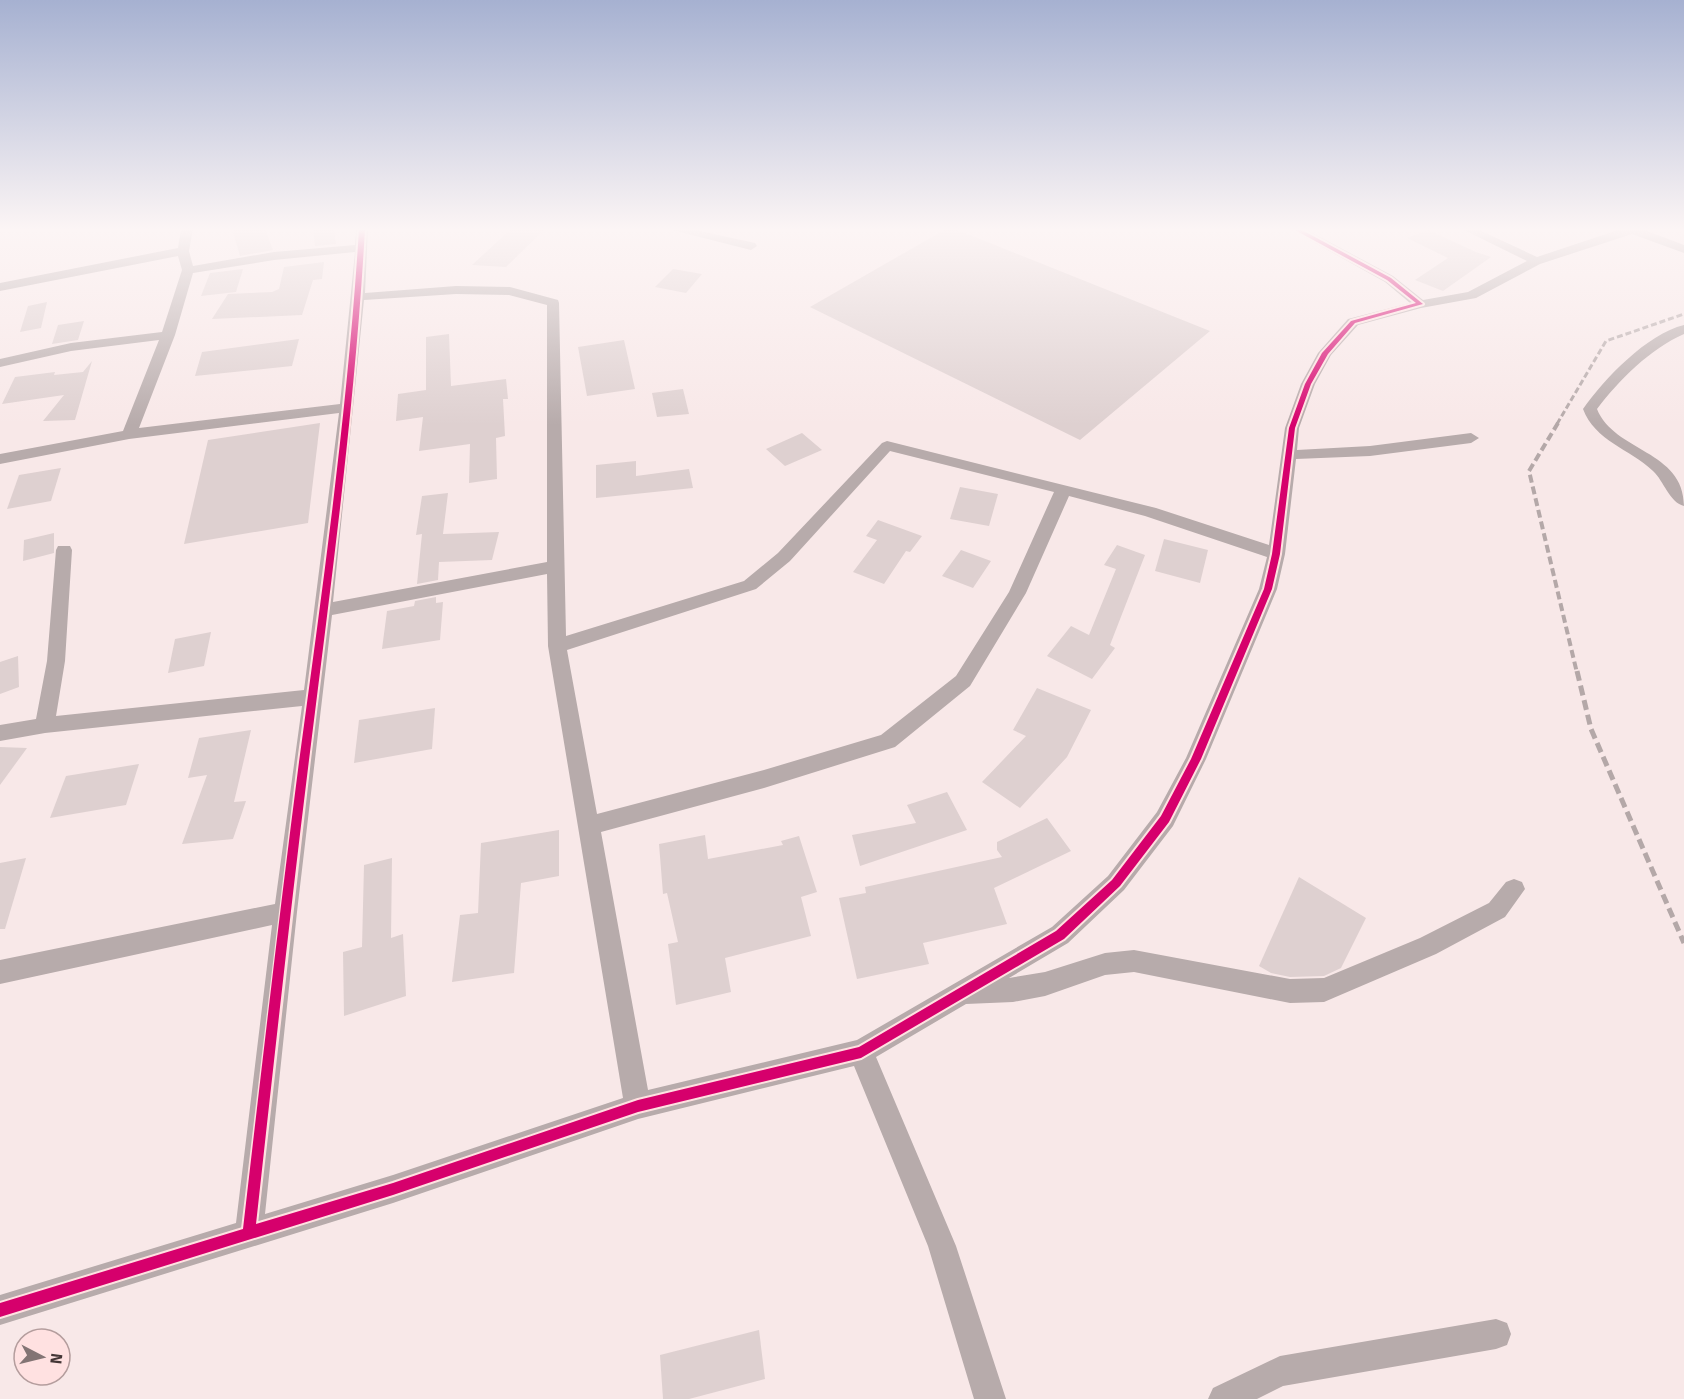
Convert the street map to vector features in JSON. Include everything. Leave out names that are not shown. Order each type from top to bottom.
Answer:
[{"type":"street","points":[[129,434],[168,335],[181,294]]},
{"type":"street","points":[[249,1233],[285,912],[325,610],[358,297],[396,294]]},
{"type":"street","points":[[522,294],[553,303],[557,646],[638,1106]]},
{"type":"street","points":[[1408,294],[1420,304]]},
{"type":"street","points":[[0,1310],[393,1189],[638,1106],[861,1052],[1060,935],[1116,883],[1165,819],[1205,738],[1268,589],[1276,554],[1292,428],[1308,384],[1325,353],[1353,322],[1420,304],[1473,294]]},
{"type":"street","points":[[1684,329],[1670,333],[1640,357],[1590,409],[1592,418],[1599,427],[1629,445],[1659,468],[1684,501]]},
{"type":"street","points":[[0,363],[71,347],[168,335]]},
{"type":"street","points":[[0,459],[129,434],[346,408]]},
{"type":"street","points":[[1288,455],[1370,451],[1471,438]]},
{"type":"street","points":[[557,646],[750,585],[784,557],[886,446],[1150,512],[1276,554]]},
{"type":"street","points":[[587,826],[764,779],[888,741],[963,681],[1017,593],[1063,490]]},
{"type":"street","points":[[45,725],[56,661],[64,550]]},
{"type":"street","points":[[325,610],[556,566]]},
{"type":"street","points":[[0,733],[45,725],[313,697]]},
{"type":"street","points":[[964,992],[1013,990],[1045,984],[1105,964],[1134,961],[1290,991],[1324,990],[1428,946],[1497,910],[1514,888]]},
{"type":"street","points":[[0,972],[285,912]]},
{"type":"street","points":[[861,1052],[942,1246],[990,1399]]},
{"type":"street","points":[[1224,1399],[1280,1371],[1496,1334]]},
{"type":"building","points":[[228,294],[309,294],[302,315],[212,319]]},
{"type":"building","points":[[832,294],[1118,294],[1210,331],[1080,440],[810,307]]},
{"type":"building","points":[[47,302],[41,328],[20,332],[28,306]]},
{"type":"building","points":[[84,321],[78,340],[52,344],[58,325]]},
{"type":"building","points":[[449,334],[451,386],[506,379],[508,399],[503,399],[505,436],[496,438],[497,479],[469,483],[470,444],[419,451],[423,417],[396,421],[398,394],[426,390],[426,337]]},
{"type":"building","points":[[299,339],[292,366],[195,376],[202,352]]},
{"type":"building","points":[[624,340],[635,389],[587,396],[578,347]]},
{"type":"building","points":[[92,361],[75,420],[43,421],[64,395],[2,404],[15,377],[55,372],[54,375],[83,372]]},
{"type":"building","points":[[683,389],[689,414],[657,417],[652,393]]},
{"type":"building","points":[[320,423],[308,523],[184,544],[208,440]]},
{"type":"building","points":[[802,433],[822,450],[785,466],[766,449]]},
{"type":"building","points":[[636,461],[636,476],[689,469],[693,488],[596,498],[596,465]]},
{"type":"building","points":[[61,468],[51,501],[7,509],[19,475]]},
{"type":"building","points":[[960,487],[998,494],[989,526],[950,519]]},
{"type":"building","points":[[448,493],[443,534],[499,532],[492,560],[439,562],[438,580],[417,584],[422,534],[416,535],[422,496]]},
{"type":"building","points":[[878,520],[922,536],[910,552],[906,551],[884,584],[853,572],[877,540],[866,536]]},
{"type":"building","points":[[54,533],[54,553],[23,561],[24,540]]},
{"type":"building","points":[[1164,539],[1208,550],[1200,583],[1155,571]]},
{"type":"building","points":[[1117,545],[1145,555],[1110,645],[1115,648],[1092,679],[1047,656],[1071,626],[1089,635],[1116,569],[1104,565]]},
{"type":"building","points":[[961,550],[991,561],[973,588],[942,576]]},
{"type":"building","points":[[436,597],[436,603],[443,602],[440,640],[382,649],[387,611],[414,606],[415,601]]},
{"type":"building","points":[[211,632],[204,666],[168,673],[175,639]]},
{"type":"building","points":[[18,656],[19,687],[0,694],[0,662]]},
{"type":"building","points":[[1037,688],[1091,710],[1067,757],[1020,808],[982,782],[1026,736],[1013,730]]},
{"type":"building","points":[[435,708],[432,749],[354,763],[359,720]]},
{"type":"building","points":[[251,730],[234,802],[246,801],[233,839],[182,844],[207,775],[188,778],[199,738]]},
{"type":"building","points":[[0,747],[27,748],[0,785]]},
{"type":"building","points":[[139,764],[126,805],[50,818],[66,776]]},
{"type":"building","points":[[947,792],[967,830],[860,866],[852,835],[916,823],[907,805]]},
{"type":"building","points":[[1047,818],[1071,851],[994,888],[1007,924],[923,943],[929,964],[857,979],[839,898],[866,893],[865,887],[1002,857],[997,850],[997,842]]},
{"type":"building","points":[[559,830],[559,876],[521,883],[514,973],[452,982],[460,915],[478,913],[481,843]]},
{"type":"building","points":[[705,835],[708,859],[783,845],[781,841],[799,836],[817,892],[801,897],[811,936],[725,958],[731,992],[676,1005],[668,944],[678,942],[667,893],[663,894],[659,844]]},
{"type":"building","points":[[26,858],[5,929],[0,929],[0,863]]},
{"type":"building","points":[[392,858],[391,938],[403,934],[406,996],[344,1016],[343,952],[362,947],[364,865]]},
{"type":"building","points":[[1299,877],[1366,918],[1341,968],[1324,976],[1290,977],[1271,973],[1259,966]]},
{"type":"building","points":[[759,1330],[765,1379],[689,1399],[663,1399],[660,1355]]},
{"type":"railway","points":[[1557,424],[1606,341],[1684,314]]},
{"type":"railway","points":[[1558,423],[1529,471],[1577,673]]},
{"type":"railway","points":[[1577,671],[1591,729],[1684,943]]},
{"type":"cycle path","points":[[249,1233],[285,912],[334,528],[358,294]]},
{"type":"cycle path","points":[[0,1310],[393,1189],[638,1106],[861,1052],[1060,935],[1116,883],[1165,819],[1196,759],[1268,589],[1276,554],[1292,428],[1308,384],[1325,353],[1353,322],[1420,304],[1408,294]]}]
